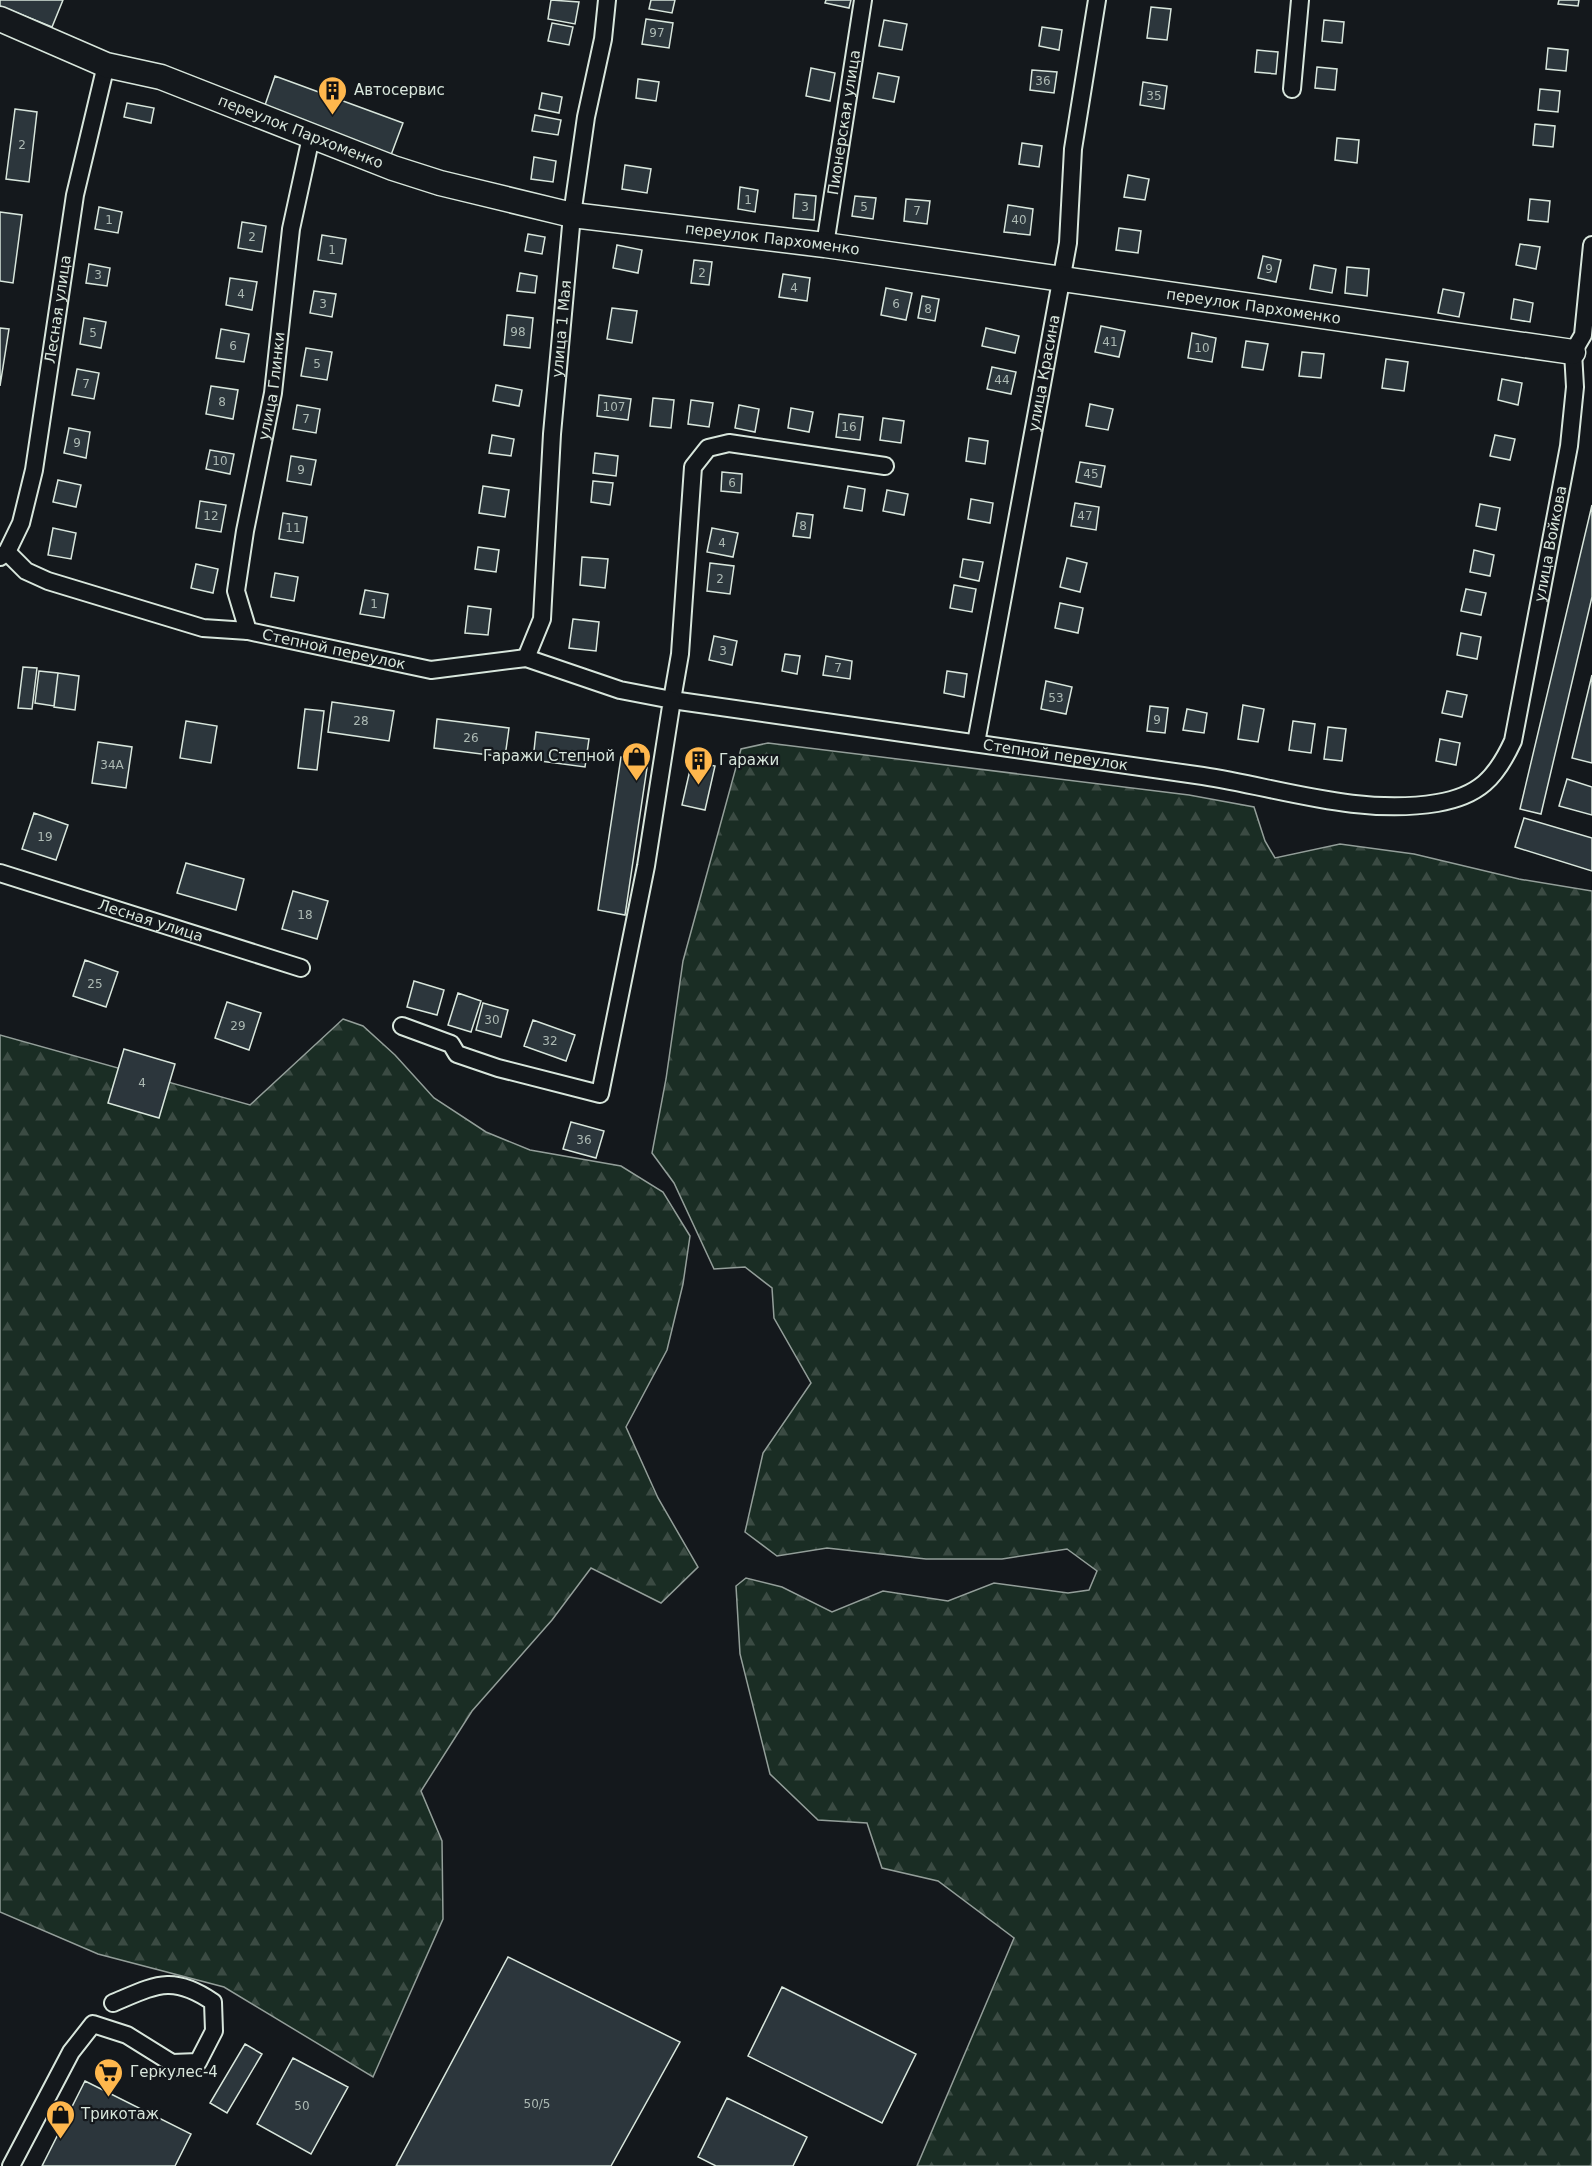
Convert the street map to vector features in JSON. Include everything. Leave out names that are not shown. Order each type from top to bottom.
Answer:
[{"type":"street","name":"улица 1 Мая","points":[[526,658],[542,619],[552,434],[572,215],[586,117],[603,39],[606,0]]},
{"type":"street","name":"Пионерская улица","points":[[825,245],[863,0]]},
{"type":"street","name":"улица Красина","points":[[976,743],[1068,243],[1073,149],[1097,0]]},
{"type":"street","points":[[1292,89],[1300,0]]},
{"type":"street","name":"переулок Пархоменко","points":[[0,19],[106,65],[161,77],[362,158],[440,183],[572,215],[825,245],[1573,352]]},
{"type":"street","name":"Лесная улица","points":[[3,555],[21,523],[33,470],[75,195],[106,65]]},
{"type":"street","name":"улица Глинки","points":[[248,632],[237,591],[245,531],[273,393],[291,229],[311,137]]},
{"type":"street","name":"улица Войкова","points":[[1439,803],[1486,784],[1501,766],[1513,741],[1569,446],[1575,387],[1573,352],[1583,335],[1592,245]]},
{"type":"street","points":[[402,1026],[451,1044],[457,1054],[600,1094],[646,866],[680,654],[693,467],[708,448],[729,443],[885,466]]},
{"type":"street","name":"Степной переулок","points":[[3,555],[26,571],[48,581],[203,628],[248,632],[431,670],[526,658],[620,690],[672,700],[1219,779],[1380,808],[1439,803]]},
{"type":"street","name":"Лесная улица","points":[[0,873],[301,968]]},
{"type":"street","points":[[11,2166],[71,2052],[93,2024],[126,2035],[172,2063],[198,2062],[214,2031],[213,2002],[191,1987],[156,1985],[113,2003]]},
{"type":"green space","points":[[768,743],[1189,795],[1254,807],[1265,841],[1275,858],[1340,844],[1414,854],[1519,879],[1592,891],[1592,2166],[917,2166],[1014,1938],[938,1881],[882,1868],[867,1823],[818,1820],[770,1774],[740,1654],[736,1586],[746,1578],[782,1587],[832,1612],[883,1591],[948,1601],[994,1583],[1068,1593],[1089,1590],[1097,1571],[1067,1549],[1002,1559],[926,1559],[827,1548],[777,1556],[745,1532],[763,1453],[811,1383],[774,1318],[772,1288],[745,1267],[714,1269],[674,1183],[652,1153],[666,1079],[683,961],[741,749]]},
{"type":"green space","points":[[343,1019],[363,1026],[395,1055],[434,1098],[486,1132],[530,1150],[621,1166],[663,1192],[690,1236],[683,1284],[667,1350],[626,1427],[658,1498],[698,1567],[661,1603],[591,1568],[552,1620],[472,1711],[421,1791],[442,1841],[443,1919],[373,2077],[224,1987],[98,1954],[0,1912],[0,1035],[250,1105]]},
{"type":"building","points":[[0,0],[63,0],[52,27],[0,6]]},
{"type":"building","points":[[551,0],[579,2],[575,24],[548,19]]},
{"type":"building","points":[[651,0],[675,0],[672,13],[649,9]]},
{"type":"building","points":[[826,0],[851,0],[849,8],[825,3]]},
{"type":"building","points":[[1559,0],[1579,0],[1578,6],[1558,4]]},
{"type":"building","points":[[1151,7],[1171,9],[1167,40],[1147,38]]},
{"type":"building","points":[[646,19],[673,23],[669,48],[642,44]]},
{"type":"building","points":[[884,20],[907,24],[902,50],[879,46]]},
{"type":"building","points":[[1324,20],[1344,22],[1342,43],[1322,41]]},
{"type":"building","points":[[552,23],[573,27],[569,45],[548,41]]},
{"type":"building","points":[[1042,27],[1062,30],[1059,50],[1039,46]]},
{"type":"building","points":[[1548,48],[1568,50],[1566,71],[1546,69]]},
{"type":"building","points":[[1257,50],[1278,52],[1276,74],[1255,72]]},
{"type":"building","points":[[1317,67],[1337,69],[1335,90],[1315,88]]},
{"type":"building","points":[[811,68],[835,73],[830,101],[806,96]]},
{"type":"building","points":[[1032,70],[1057,72],[1054,93],[1030,90]]},
{"type":"building","points":[[878,73],[899,77],[894,102],[873,98]]},
{"type":"building","name":"Автосервис","points":[[275,76],[403,123],[391,155],[264,108]]},
{"type":"building","points":[[638,79],[659,82],[656,101],[636,98]]},
{"type":"building","points":[[1143,82],[1167,86],[1164,109],[1140,105]]},
{"type":"building","points":[[1540,89],[1560,91],[1558,112],[1538,110]]},
{"type":"building","points":[[542,93],[562,97],[559,113],[539,109]]},
{"type":"building","points":[[127,103],[154,108],[151,123],[124,117]]},
{"type":"building","points":[[15,109],[37,112],[29,182],[6,179]]},
{"type":"building","points":[[535,115],[561,120],[558,135],[532,131]]},
{"type":"building","points":[[1535,124],[1555,126],[1553,147],[1533,145]]},
{"type":"building","points":[[1337,138],[1359,140],[1357,163],[1335,160]]},
{"type":"building","points":[[1022,143],[1042,146],[1039,167],[1019,164]]},
{"type":"building","points":[[534,157],[556,161],[553,182],[531,179]]},
{"type":"building","points":[[625,165],[651,169],[647,193],[622,189]]},
{"type":"building","points":[[1128,175],[1149,179],[1145,200],[1124,197]]},
{"type":"building","points":[[740,187],[758,190],[755,212],[738,209]]},
{"type":"building","points":[[795,194],[816,196],[814,220],[793,218]]},
{"type":"building","points":[[855,196],[876,198],[873,219],[852,216]]},
{"type":"building","points":[[906,199],[930,201],[927,224],[904,221]]},
{"type":"building","points":[[1530,199],[1550,201],[1548,222],[1528,220]]},
{"type":"building","points":[[1008,205],[1033,209],[1030,235],[1004,232]]},
{"type":"building","points":[[99,207],[122,212],[118,233],[95,229]]},
{"type":"building","points":[[0,212],[22,215],[13,283],[0,281]]},
{"type":"building","points":[[242,222],[266,226],[262,252],[238,248]]},
{"type":"building","points":[[1119,228],[1141,231],[1138,253],[1116,250]]},
{"type":"building","points":[[528,234],[545,237],[542,254],[525,251]]},
{"type":"building","points":[[322,235],[346,239],[342,264],[318,260]]},
{"type":"building","points":[[1520,244],[1540,247],[1536,269],[1516,265]]},
{"type":"building","points":[[617,245],[642,250],[638,273],[613,268]]},
{"type":"building","points":[[1263,256],[1281,260],[1276,282],[1258,278]]},
{"type":"building","points":[[694,260],[712,262],[709,285],[691,283]]},
{"type":"building","points":[[89,264],[110,268],[107,286],[86,283]]},
{"type":"building","points":[[1314,265],[1336,269],[1332,293],[1310,289]]},
{"type":"building","points":[[1347,267],[1369,269],[1367,296],[1345,293]]},
{"type":"building","points":[[520,273],[537,276],[535,293],[517,291]]},
{"type":"building","points":[[783,274],[810,278],[807,301],[779,297]]},
{"type":"building","points":[[230,278],[257,282],[252,310],[226,305]]},
{"type":"building","points":[[886,288],[912,293],[906,320],[881,315]]},
{"type":"building","points":[[1443,289],[1464,293],[1459,317],[1438,313]]},
{"type":"building","points":[[314,291],[336,294],[332,317],[310,313]]},
{"type":"building","points":[[922,296],[939,299],[935,321],[918,318]]},
{"type":"building","points":[[1514,299],[1533,303],[1530,322],[1511,319]]},
{"type":"building","points":[[612,308],[637,311],[632,343],[607,339]]},
{"type":"building","points":[[507,315],[533,318],[530,348],[504,345]]},
{"type":"building","points":[[84,318],[106,322],[101,348],[80,344]]},
{"type":"building","points":[[1101,326],[1125,331],[1119,357],[1095,352]]},
{"type":"building","points":[[0,328],[9,329],[0,386]]},
{"type":"building","points":[[986,328],[1019,336],[1015,353],[982,346]]},
{"type":"building","points":[[221,329],[249,334],[244,362],[216,358]]},
{"type":"building","points":[[1192,333],[1216,338],[1212,362],[1188,358]]},
{"type":"building","points":[[1246,341],[1268,344],[1263,370],[1242,367]]},
{"type":"building","points":[[306,348],[332,352],[327,380],[301,376]]},
{"type":"building","points":[[1302,352],[1324,354],[1321,378],[1299,376]]},
{"type":"building","points":[[1386,359],[1408,362],[1404,391],[1382,388]]},
{"type":"building","points":[[992,367],[1016,372],[1011,394],[987,389]]},
{"type":"building","points":[[77,369],[99,373],[94,399],[72,395]]},
{"type":"building","points":[[1502,379],[1522,383],[1518,405],[1498,400]]},
{"type":"building","points":[[496,385],[522,390],[519,406],[493,401]]},
{"type":"building","points":[[211,386],[238,390],[233,419],[206,414]]},
{"type":"building","points":[[599,395],[631,399],[628,420],[597,416]]},
{"type":"building","points":[[653,398],[674,400],[671,428],[650,426]]},
{"type":"building","points":[[691,400],[713,403],[709,427],[688,424]]},
{"type":"building","points":[[1090,404],[1113,409],[1108,430],[1086,426]]},
{"type":"building","points":[[297,405],[320,409],[316,433],[293,429]]},
{"type":"building","points":[[739,405],[759,409],[755,432],[735,428]]},
{"type":"building","points":[[791,408],[813,412],[809,432],[788,428]]},
{"type":"building","points":[[839,414],[863,417],[860,440],[836,437]]},
{"type":"building","points":[[883,418],[904,421],[901,443],[880,440]]},
{"type":"building","points":[[69,428],[90,432],[86,458],[64,453]]},
{"type":"building","points":[[492,435],[514,439],[511,456],[489,453]]},
{"type":"building","points":[[1495,435],[1515,439],[1510,460],[1490,456]]},
{"type":"building","points":[[969,438],[988,441],[985,464],[966,461]]},
{"type":"building","points":[[210,450],[234,454],[230,474],[206,469]]},
{"type":"building","points":[[595,453],[618,456],[616,476],[593,473]]},
{"type":"building","points":[[291,456],[316,460],[311,485],[287,481]]},
{"type":"building","points":[[1080,462],[1105,466],[1101,487],[1076,482]]},
{"type":"building","points":[[722,472],[742,474],[741,493],[721,491]]},
{"type":"building","points":[[58,480],[81,485],[76,507],[53,502]]},
{"type":"building","points":[[593,481],[613,483],[610,505],[591,502]]},
{"type":"building","points":[[483,486],[509,490],[505,517],[479,513]]},
{"type":"building","points":[[848,486],[865,489],[862,511],[844,508]]},
{"type":"building","points":[[887,490],[908,494],[904,515],[883,511]]},
{"type":"building","points":[[971,499],[993,503],[990,523],[968,519]]},
{"type":"building","points":[[200,501],[226,505],[221,532],[196,528]]},
{"type":"building","points":[[1075,503],[1099,507],[1096,530],[1071,526]]},
{"type":"building","points":[[1480,504],[1500,508],[1496,530],[1476,526]]},
{"type":"building","points":[[1592,505],[1592,597],[1541,814],[1520,809]]},
{"type":"building","points":[[283,513],[307,517],[303,543],[279,539]]},
{"type":"building","points":[[797,513],[813,515],[810,538],[793,536]]},
{"type":"building","points":[[53,528],[76,533],[71,559],[48,555]]},
{"type":"building","points":[[712,528],[738,533],[733,557],[707,552]]},
{"type":"building","points":[[478,547],[499,550],[496,572],[475,569]]},
{"type":"building","points":[[1474,550],[1494,555],[1490,576],[1470,572]]},
{"type":"building","points":[[582,557],[608,559],[605,588],[580,585]]},
{"type":"building","points":[[1067,558],[1087,563],[1080,592],[1060,587]]},
{"type":"building","points":[[963,559],[983,562],[979,581],[960,577]]},
{"type":"building","points":[[710,563],[734,566],[730,594],[707,591]]},
{"type":"building","points":[[196,564],[218,569],[213,593],[191,588]]},
{"type":"building","points":[[275,573],[298,577],[294,601],[271,597]]},
{"type":"building","points":[[954,585],[976,589],[972,612],[950,608]]},
{"type":"building","points":[[1466,589],[1486,593],[1481,615],[1461,611]]},
{"type":"building","points":[[365,590],[388,594],[384,618],[360,614]]},
{"type":"building","points":[[1060,603],[1083,608],[1078,633],[1055,628]]},
{"type":"building","points":[[468,606],[491,609],[488,635],[465,633]]},
{"type":"building","points":[[573,619],[599,622],[596,651],[569,648]]},
{"type":"building","points":[[1461,633],[1481,637],[1477,659],[1457,655]]},
{"type":"building","points":[[714,636],[737,641],[732,665],[709,660]]},
{"type":"building","points":[[785,654],[800,656],[797,674],[782,671]]},
{"type":"building","points":[[826,656],[852,661],[850,679],[823,675]]},
{"type":"building","points":[[23,667],[37,668],[32,709],[18,708]]},
{"type":"building","points":[[39,671],[58,673],[54,706],[35,703]]},
{"type":"building","points":[[947,671],[967,674],[964,697],[944,693]]},
{"type":"building","points":[[58,673],[79,676],[75,710],[54,707]]},
{"type":"building","points":[[1592,675],[1592,763],[1572,758]]},
{"type":"building","points":[[1046,681],[1072,687],[1066,714],[1041,709]]},
{"type":"building","points":[[1447,691],[1467,695],[1462,717],[1442,713]]},
{"type":"building","points":[[332,702],[394,711],[389,741],[328,732]]},
{"type":"building","points":[[1243,705],[1264,709],[1258,742],[1238,739]]},
{"type":"building","points":[[1150,706],[1168,708],[1165,733],[1147,731]]},
{"type":"building","points":[[305,709],[324,711],[317,770],[298,768]]},
{"type":"building","points":[[1187,709],[1207,713],[1204,733],[1183,730]]},
{"type":"building","points":[[437,719],[509,728],[505,757],[434,748]]},
{"type":"building","points":[[186,721],[217,726],[211,763],[180,758]]},
{"type":"building","points":[[1293,721],[1315,724],[1311,753],[1289,750]]},
{"type":"building","points":[[1328,727],[1346,729],[1342,761],[1324,759]]},
{"type":"building","points":[[536,732],[589,739],[585,767],[533,760]]},
{"type":"building","points":[[1440,739],[1460,743],[1456,765],[1436,761]]},
{"type":"building","points":[[98,742],[132,747],[126,788],[92,783]]},
{"type":"building","points":[[621,757],[648,761],[625,915],[598,910]]},
{"type":"building","name":"Гаражи","points":[[692,761],[715,766],[705,810],[682,805]]},
{"type":"building","points":[[1567,779],[1592,787],[1592,815],[1559,806]]},
{"type":"building","points":[[34,813],[68,825],[56,860],[22,849]]},
{"type":"building","points":[[1524,818],[1592,838],[1592,871],[1515,847]]},
{"type":"building","points":[[186,863],[244,879],[236,910],[177,893]]},
{"type":"building","points":[[293,891],[328,901],[317,939],[282,929]]},
{"type":"building","points":[[85,960],[118,972],[106,1007],[73,996]]},
{"type":"building","points":[[414,981],[444,990],[437,1015],[407,1007]]},
{"type":"building","points":[[458,993],[481,1001],[471,1032],[448,1025]]},
{"type":"building","points":[[227,1002],[261,1013],[249,1050],[215,1038]]},
{"type":"building","points":[[483,1003],[508,1010],[501,1037],[476,1030]]},
{"type":"building","points":[[533,1020],[575,1035],[566,1061],[524,1046]]},
{"type":"building","points":[[124,1049],[175,1064],[159,1118],[108,1103]]},
{"type":"building","points":[[571,1122],[604,1131],[596,1158],[563,1149]]},
{"type":"building","points":[[508,1957],[680,2042],[611,2166],[396,2166]]},
{"type":"building","points":[[782,1987],[916,2054],[882,2123],[748,2056]]},
{"type":"building","points":[[245,2044],[262,2054],[227,2113],[210,2103]]},
{"type":"building","points":[[293,2058],[348,2087],[311,2154],[257,2124]]},
{"type":"building","points":[[85,2081],[191,2134],[175,2166],[42,2166]]},
{"type":"building","points":[[727,2098],[807,2137],[793,2166],[716,2166],[698,2157]]},
{"type":"place","name":"Автосервис","points":[[333,116]]},
{"type":"place","name":"Гаражи Степной","points":[[636,782]]},
{"type":"place","name":"Гаражи","points":[[698,786]]},
{"type":"place","name":"Геркулес-4","points":[[109,2098]]},
{"type":"place","name":"Трикотаж","points":[[60,2140]]}]
